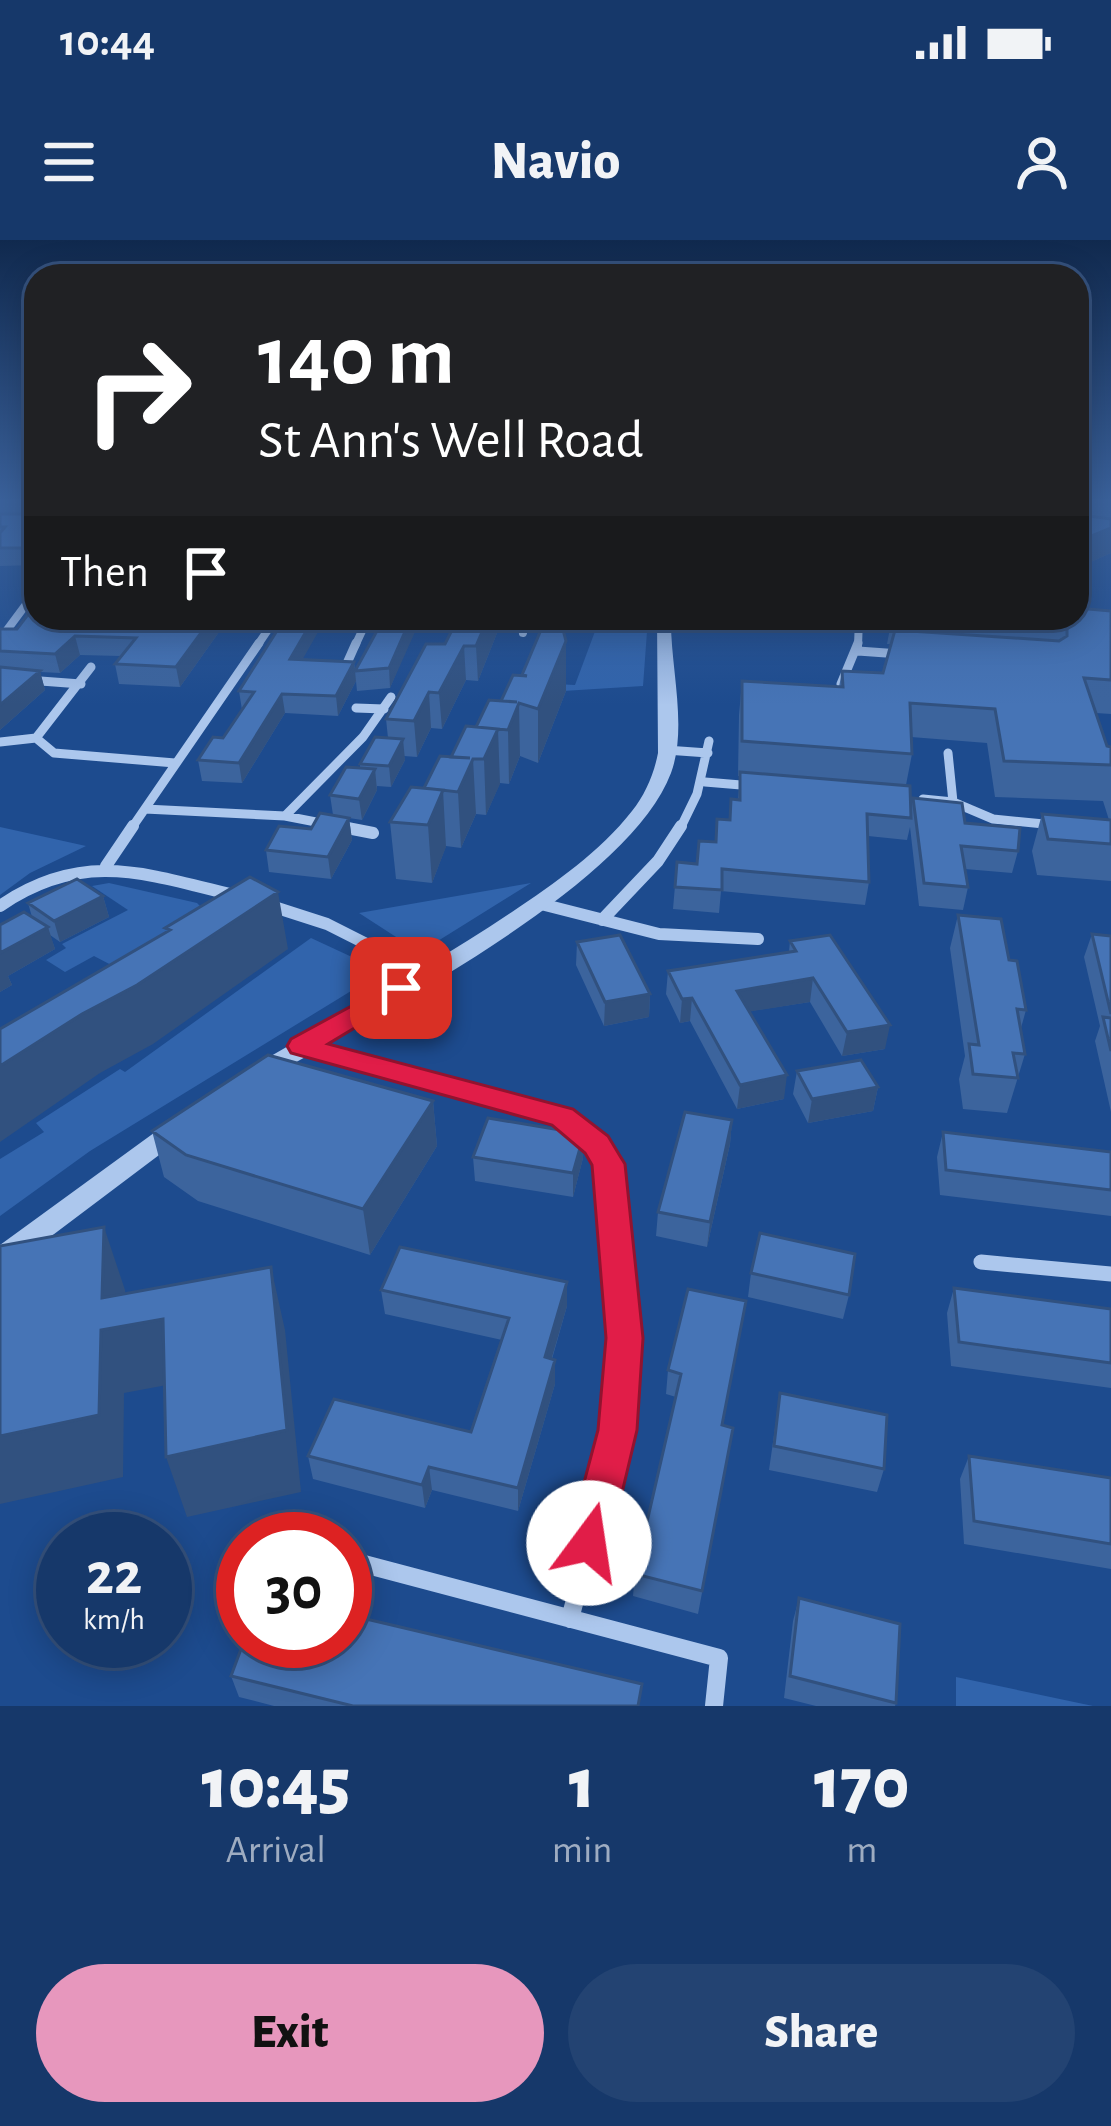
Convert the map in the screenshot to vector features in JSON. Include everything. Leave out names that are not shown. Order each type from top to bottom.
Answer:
[{"type":"street","points":[[7,629],[24,607]]},
{"type":"street","points":[[0,619],[14,620]]},
{"type":"street","points":[[106,866],[268,630]]},
{"type":"street","points":[[344,670],[362,630]]},
{"type":"street","points":[[247,1081],[541,904],[631,821],[656,788],[666,750],[664,630]]},
{"type":"street","points":[[841,685],[858,651],[859,630]]},
{"type":"street","points":[[858,651],[918,655]]},
{"type":"street","points":[[0,742],[36,738],[91,667]]},
{"type":"street","points":[[0,678],[81,683]]},
{"type":"street","points":[[285,816],[350,749],[391,697]]},
{"type":"street","points":[[356,707],[384,709]]},
{"type":"street","points":[[36,738],[54,753],[175,763]]},
{"type":"street","points":[[195,738],[219,739]]},
{"type":"street","points":[[333,747],[350,749]]},
{"type":"street","points":[[602,920],[657,861],[705,782],[708,747],[666,750]]},
{"type":"street","points":[[948,754],[953,802]]},
{"type":"street","points":[[705,782],[762,787]]},
{"type":"street","points":[[905,798],[953,802],[993,819],[1062,826]]},
{"type":"street","points":[[145,808],[285,816],[373,833]]},
{"type":"street","points":[[0,906],[53,874],[106,866],[327,924],[426,974]]},
{"type":"street","points":[[214,913],[234,896]]},
{"type":"street","points":[[541,904],[659,934],[758,939]]},
{"type":"street","points":[[302,1046],[562,1117],[580,1127],[605,1155],[619,1247],[625,1338],[617,1430],[570,1618]]},
{"type":"street","points":[[0,1260],[191,1118]]},
{"type":"street","points":[[981,1262],[1111,1274]]},
{"type":"street","points":[[372,1566],[719,1658],[714,1706]]},
{"type":"shaded area","points":[[596,630],[647,630],[643,686],[547,692],[513,682],[575,685]]},
{"type":"shaded area","points":[[0,827],[86,846],[30,873],[0,895]]},
{"type":"shaded area","points":[[109,883],[197,903],[204,910],[115,967],[94,956],[65,972],[46,960],[66,948],[62,944],[128,910],[92,886]]},
{"type":"shaded area","points":[[531,883],[425,949],[410,946],[359,913]]},
{"type":"shaded area","points":[[311,938],[367,964],[369,980],[90,1151],[0,1216],[0,1159],[44,1132],[36,1123],[120,1069],[125,1072]]},
{"type":"shaded area","points":[[956,1677],[1093,1706],[956,1706]]},
{"type":"building","points":[[1089,609],[1111,611],[1111,680],[1084,678],[1111,747],[1111,765],[1004,761],[995,709],[910,703],[912,754],[742,741],[742,681],[843,687],[842,671],[883,673],[895,630],[1059,641],[1067,630],[1089,630]]},
{"type":"building","points":[[24,620],[24,630],[203,630],[176,667],[115,664],[136,638],[75,636],[55,654],[0,651],[0,629],[17,629]]},
{"type":"building","points":[[277,630],[307,630],[290,659],[354,662],[336,696],[282,694],[239,763],[198,760],[213,737],[223,738],[254,692],[239,691]]},
{"type":"building","points":[[377,630],[406,630],[389,668],[355,671]]},
{"type":"building","points":[[452,630],[483,630],[476,646],[464,646],[439,693],[429,692],[414,721],[386,719],[426,644],[445,644]]},
{"type":"building","points":[[541,630],[563,630],[566,641],[538,709],[519,703],[508,730],[476,727],[489,700],[501,701],[513,675],[527,676],[522,675]]},
{"type":"building","points":[[0,667],[40,671],[0,705]]},
{"type":"building","points":[[466,726],[498,729],[484,759],[473,759],[458,792],[424,788],[440,756],[451,757]]},
{"type":"building","points":[[375,737],[403,739],[389,766],[360,764]]},
{"type":"building","points":[[346,767],[375,769],[359,799],[330,795]]},
{"type":"building","points":[[740,772],[910,786],[911,818],[867,814],[869,882],[722,869],[722,890],[675,887],[677,862],[697,864],[699,841],[716,842],[717,819],[730,820],[731,799],[740,800]]},
{"type":"building","points":[[411,787],[443,790],[428,825],[390,822]]},
{"type":"building","points":[[913,798],[962,803],[965,823],[1020,828],[1018,851],[961,846],[968,887],[924,883]]},
{"type":"building","points":[[320,813],[349,818],[328,857],[266,850],[279,826],[311,829]]},
{"type":"building","points":[[1042,814],[1111,820],[1111,844],[1048,839]]},
{"type":"building","points":[[250,877],[278,892],[137,985],[0,1066],[0,1029],[170,930],[165,928]]},
{"type":"building","points":[[77,879],[103,896],[54,921],[28,903]]},
{"type":"building","points":[[24,912],[48,927],[0,953],[0,925]]},
{"type":"building","points":[[958,915],[1001,919],[1009,960],[1017,961],[1026,1010],[1017,1009],[1025,1054],[1013,1053],[1018,1078],[973,1074],[969,1044],[979,1045]]},
{"type":"building","points":[[1092,934],[1111,936],[1111,1014]]},
{"type":"building","points":[[620,935],[650,994],[605,1002],[577,942]]},
{"type":"building","points":[[830,935],[890,1025],[847,1032],[813,978],[737,991],[787,1075],[740,1085],[692,998],[682,999],[668,971],[796,951],[790,941]]},
{"type":"building","points":[[1103,1017],[1111,1018],[1111,1051]]},
{"type":"building","points":[[268,1055],[433,1101],[363,1209],[186,1155],[152,1131]]},
{"type":"building","points":[[861,1060],[878,1087],[812,1099],[797,1071]]},
{"type":"building","points":[[685,1112],[732,1120],[710,1222],[658,1212]]},
{"type":"building","points":[[488,1118],[584,1134],[573,1173],[473,1157]]},
{"type":"building","points":[[943,1132],[1111,1152],[1111,1190],[946,1170]]},
{"type":"building","points":[[104,1227],[102,1298],[271,1267],[287,1430],[166,1457],[163,1319],[101,1330],[99,1415],[0,1436],[0,1246]]},
{"type":"building","points":[[760,1233],[855,1254],[849,1295],[751,1273]]},
{"type":"building","points":[[400,1247],[567,1282],[545,1357],[555,1360],[518,1488],[429,1467],[422,1485],[308,1456],[334,1399],[471,1432],[509,1318],[381,1290]]},
{"type":"building","points":[[954,1288],[1111,1309],[1111,1363],[959,1342]]},
{"type":"building","points":[[688,1289],[746,1301],[722,1425],[733,1428],[702,1591],[635,1574],[681,1374],[668,1370]]},
{"type":"building","points":[[780,1393],[887,1415],[884,1469],[774,1446]]},
{"type":"building","points":[[969,1456],[1111,1478],[1111,1544],[974,1521]]},
{"type":"building","points":[[799,1598],[900,1624],[896,1703],[790,1676]]},
{"type":"building","points":[[372,1620],[642,1684],[638,1706],[353,1706],[231,1676],[234,1668],[372,1668]]},
{"type":"route","points":[[401,988],[302,1046],[562,1117],[580,1127],[605,1155],[619,1247],[625,1338],[617,1430],[589,1543]]}]
